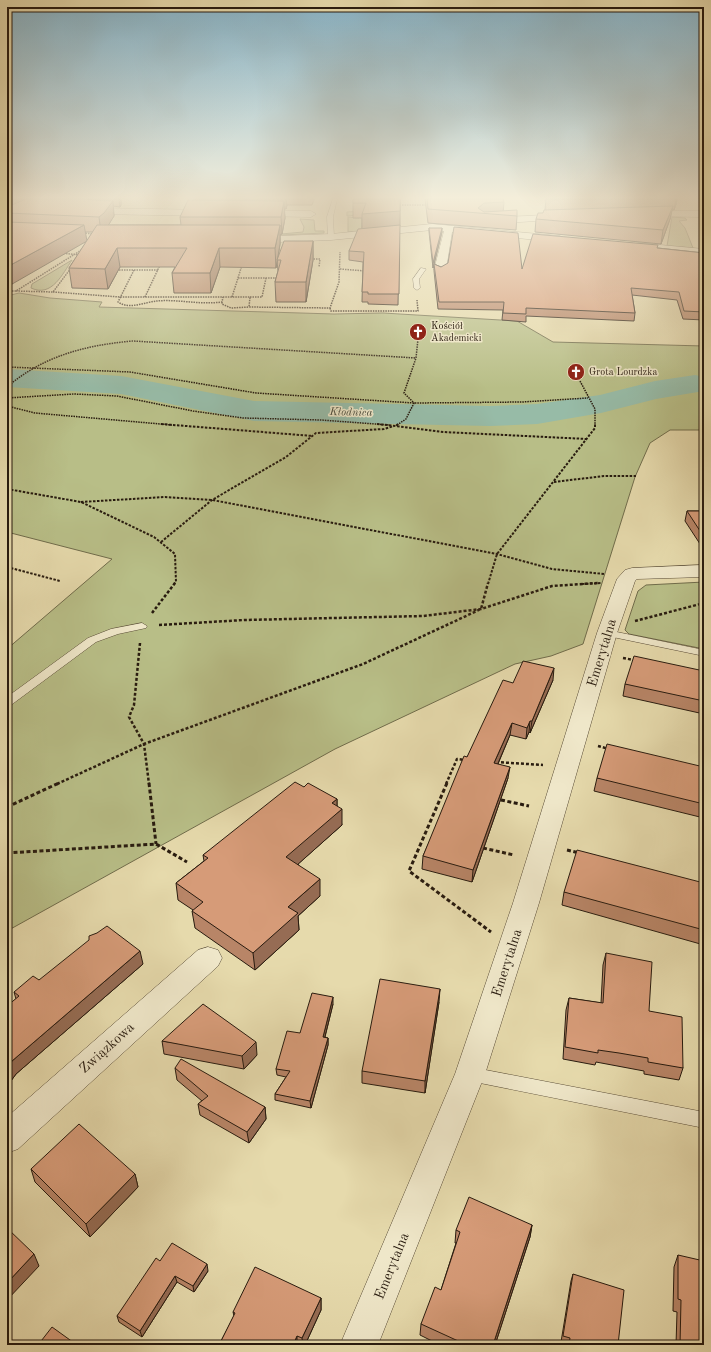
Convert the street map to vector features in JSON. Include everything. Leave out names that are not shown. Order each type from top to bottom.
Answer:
[{"type":"street","points":[[440,270],[442,262]]},
{"type":"street","points":[[629,576],[704,571]]},
{"type":"street","name":"Emerytalna","points":[[359,1345],[470,1074],[538,861],[607,633],[629,576]]},
{"type":"street","name":"Związkowa","points":[[7,1138],[208,958]]},
{"type":"lane","points":[[417,288],[416,278],[423,268]]},
{"type":"lane","points":[[7,702],[92,640],[114,631],[142,626]]},
{"type":"lane","points":[[607,633],[704,653]]},
{"type":"lane","points":[[470,1074],[704,1120]]},
{"type":"path","points":[[16,291],[63,262]]},
{"type":"path","points":[[53,292],[66,276],[74,262]]},
{"type":"path","points":[[145,297],[161,262]]},
{"type":"path","points":[[319,267],[320,262]]},
{"type":"path","points":[[330,308],[339,282],[340,262]]},
{"type":"path","points":[[232,297],[243,263]]},
{"type":"path","points":[[340,269],[372,271]]},
{"type":"path","points":[[119,270],[158,270]]},
{"type":"path","points":[[134,270],[118,302],[122,305],[140,305],[157,301],[204,304],[222,302]]},
{"type":"path","points":[[66,276],[72,276]]},
{"type":"path","points":[[238,278],[279,278]]},
{"type":"path","points":[[7,291],[53,292],[120,297],[262,297],[266,278]]},
{"type":"path","points":[[222,302],[223,297]]},
{"type":"path","points":[[249,307],[250,297]]},
{"type":"path","points":[[222,302],[222,304],[231,308],[330,308],[331,311],[418,311],[417,298]]},
{"type":"path","points":[[414,403],[404,393],[416,358],[418,339]]},
{"type":"path","points":[[7,386],[30,368],[62,353],[110,342],[133,340],[295,352],[416,358]]},
{"type":"path","points":[[7,367],[130,372],[256,393],[414,403],[522,402],[588,398]]},
{"type":"path","points":[[481,609],[497,554],[588,439],[595,428],[595,409],[580,381]]},
{"type":"path","points":[[7,398],[74,394],[117,396],[193,411],[243,418],[321,420],[396,426],[422,431],[464,435],[550,435],[588,439]]},
{"type":"path","points":[[161,542],[212,500],[286,457],[316,433],[384,429],[396,426],[406,419],[414,403]]},
{"type":"path","points":[[7,406],[34,413],[313,436]]},
{"type":"path","points":[[554,482],[604,476],[636,476]]},
{"type":"path","points":[[7,489],[80,502],[122,520],[154,537],[175,554],[176,582],[142,626],[134,705],[129,717],[144,744],[156,844]]},
{"type":"path","points":[[80,502],[165,497],[212,500],[497,554],[552,569],[629,576]]},
{"type":"path","points":[[7,567],[60,581]]},
{"type":"path","points":[[7,807],[144,744],[363,664],[481,609],[552,586],[608,583],[629,576]]},
{"type":"path","points":[[631,622],[704,603]]},
{"type":"path","points":[[142,626],[244,620],[423,616],[481,609]]},
{"type":"path","points":[[622,658],[638,661]]},
{"type":"path","points":[[597,746],[611,749]]},
{"type":"path","points":[[473,760],[457,760],[409,871],[495,935]]},
{"type":"path","points":[[488,761],[567,766]]},
{"type":"path","points":[[501,800],[553,811]]},
{"type":"path","points":[[7,853],[156,844],[187,862]]},
{"type":"path","points":[[483,848],[538,861]]},
{"type":"path","points":[[566,850],[581,854]]},
{"type":"green space","points":[[71,262],[61,277],[51,287],[45,290],[38,290],[31,288],[32,284]]},
{"type":"green space","points":[[19,293],[50,298],[102,302],[99,307],[334,314],[383,313],[517,321],[553,342],[704,346],[704,430],[670,430],[650,443],[635,477],[583,644],[551,656],[515,664],[335,749],[7,931],[7,649],[112,559],[7,532],[7,296]]},
{"type":"green space","points":[[704,582],[704,649],[629,634],[625,630],[638,591],[646,585]]},
{"type":"building","points":[[7,262],[16,262],[7,267]]},
{"type":"building","points":[[73,262],[109,262],[105,269],[69,268]]},
{"type":"building","points":[[179,262],[214,262],[210,273],[172,273]]},
{"type":"building","points":[[280,262],[309,262],[306,282],[275,282]]},
{"type":"building","points":[[363,262],[399,262],[399,294],[368,294],[368,292],[362,292]]},
{"type":"building","points":[[521,262],[522,269],[524,262],[704,262],[704,312],[684,311],[679,292],[631,288],[635,313],[526,308],[526,314],[503,313],[504,302],[439,302],[434,264],[441,267],[448,263]]},
{"type":"building","points":[[687,511],[704,511],[704,537]]},
{"type":"building","points":[[634,656],[704,671],[704,701],[625,684]]},
{"type":"building","points":[[523,661],[554,668],[532,721],[530,721],[527,728],[512,723],[494,763],[510,767],[473,870],[423,856],[464,756],[467,757],[503,680],[513,683]]},
{"type":"building","points":[[607,744],[704,767],[704,804],[597,778]]},
{"type":"building","points":[[295,782],[304,787],[308,783],[337,799],[332,803],[342,809],[286,857],[320,879],[288,907],[298,913],[253,953],[192,911],[203,902],[176,883],[208,858],[203,855]]},
{"type":"building","points":[[577,850],[704,883],[704,930],[564,892]]},
{"type":"building","points":[[107,926],[140,951],[12,1061],[7,1068],[7,1006],[19,996],[14,992],[33,976],[39,980],[89,940],[89,936],[97,933]]},
{"type":"building","points":[[606,953],[652,962],[649,1011],[682,1017],[683,1068],[648,1062],[648,1058],[598,1050],[598,1053],[565,1047],[569,998],[603,1003]]},
{"type":"building","points":[[380,979],[440,989],[425,1081],[362,1071]]},
{"type":"building","points":[[312,993],[333,997],[323,1037],[328,1038],[310,1101],[275,1094],[290,1071],[276,1069],[287,1031],[300,1033]]},
{"type":"building","points":[[203,1004],[256,1042],[242,1056],[162,1041]]},
{"type":"building","points":[[181,1059],[265,1107],[247,1132],[198,1104],[208,1096],[175,1068]]},
{"type":"building","points":[[79,1124],[135,1174],[86,1224],[31,1169]]},
{"type":"building","points":[[469,1197],[532,1225],[493,1345],[467,1345],[421,1324],[435,1287],[441,1290],[460,1232],[456,1230]]},
{"type":"building","points":[[7,1228],[34,1254],[7,1283]]},
{"type":"building","points":[[172,1243],[207,1264],[193,1286],[175,1276],[140,1331],[117,1316],[156,1258],[160,1261]]},
{"type":"building","points":[[678,1255],[704,1261],[704,1345],[680,1345],[681,1300],[678,1299]]},
{"type":"building","points":[[255,1267],[321,1298],[302,1338],[297,1336],[293,1345],[219,1345]]},
{"type":"building","points":[[573,1274],[624,1290],[618,1345],[569,1345],[570,1338],[563,1336]]},
{"type":"building","points":[[52,1327],[77,1345],[38,1345]]},
{"type":"waterway","name":"Kłodnica","points":[[7,378],[121,385],[254,411],[490,416],[537,414],[601,404],[655,390],[695,384]]},
{"type":"place","name":"Kościół Akademicki","points":[[418,332]]},
{"type":"place","name":"Grota Lourdzka","points":[[576,372]]}]
